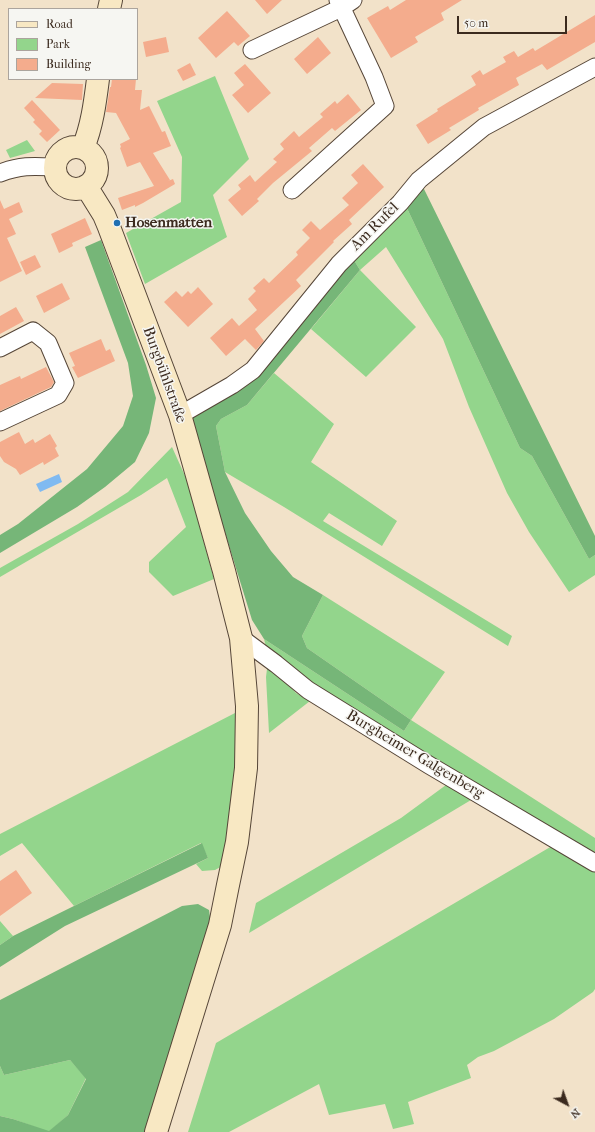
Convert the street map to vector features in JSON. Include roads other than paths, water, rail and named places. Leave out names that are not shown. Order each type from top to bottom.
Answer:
[{"type":"street","points":[[252,50],[344,3],[385,106],[292,190]]},
{"type":"street","name":"Am Rufel","points":[[180,415],[232,385],[253,370],[339,264],[400,203],[419,180],[484,127],[595,68]]},
{"type":"street","points":[[83,148],[95,105],[98,80]]},
{"type":"street","points":[[76,146],[83,148],[90,152],[97,165],[94,178],[86,186],[73,189],[62,184],[58,179],[54,167],[58,156],[64,150],[76,146]]},
{"type":"street","points":[[0,174],[12,168],[26,166],[54,167]]},
{"type":"street","name":"Burgbühlstraße","points":[[86,186],[104,215],[112,233],[180,415],[224,571],[241,638],[247,706],[246,768],[237,842],[220,925],[156,1132]]},
{"type":"street","points":[[0,348],[33,331],[48,344],[65,383],[58,395],[0,422]]},
{"type":"street","name":"Burgheimer Galgenberg","points":[[241,638],[308,690],[428,765],[595,863]]},
{"type":"water","points":[[59,474],[62,482],[40,492],[36,484]]},
{"type":"place","name":"Hosenmatten","points":[[117,223]]}]
